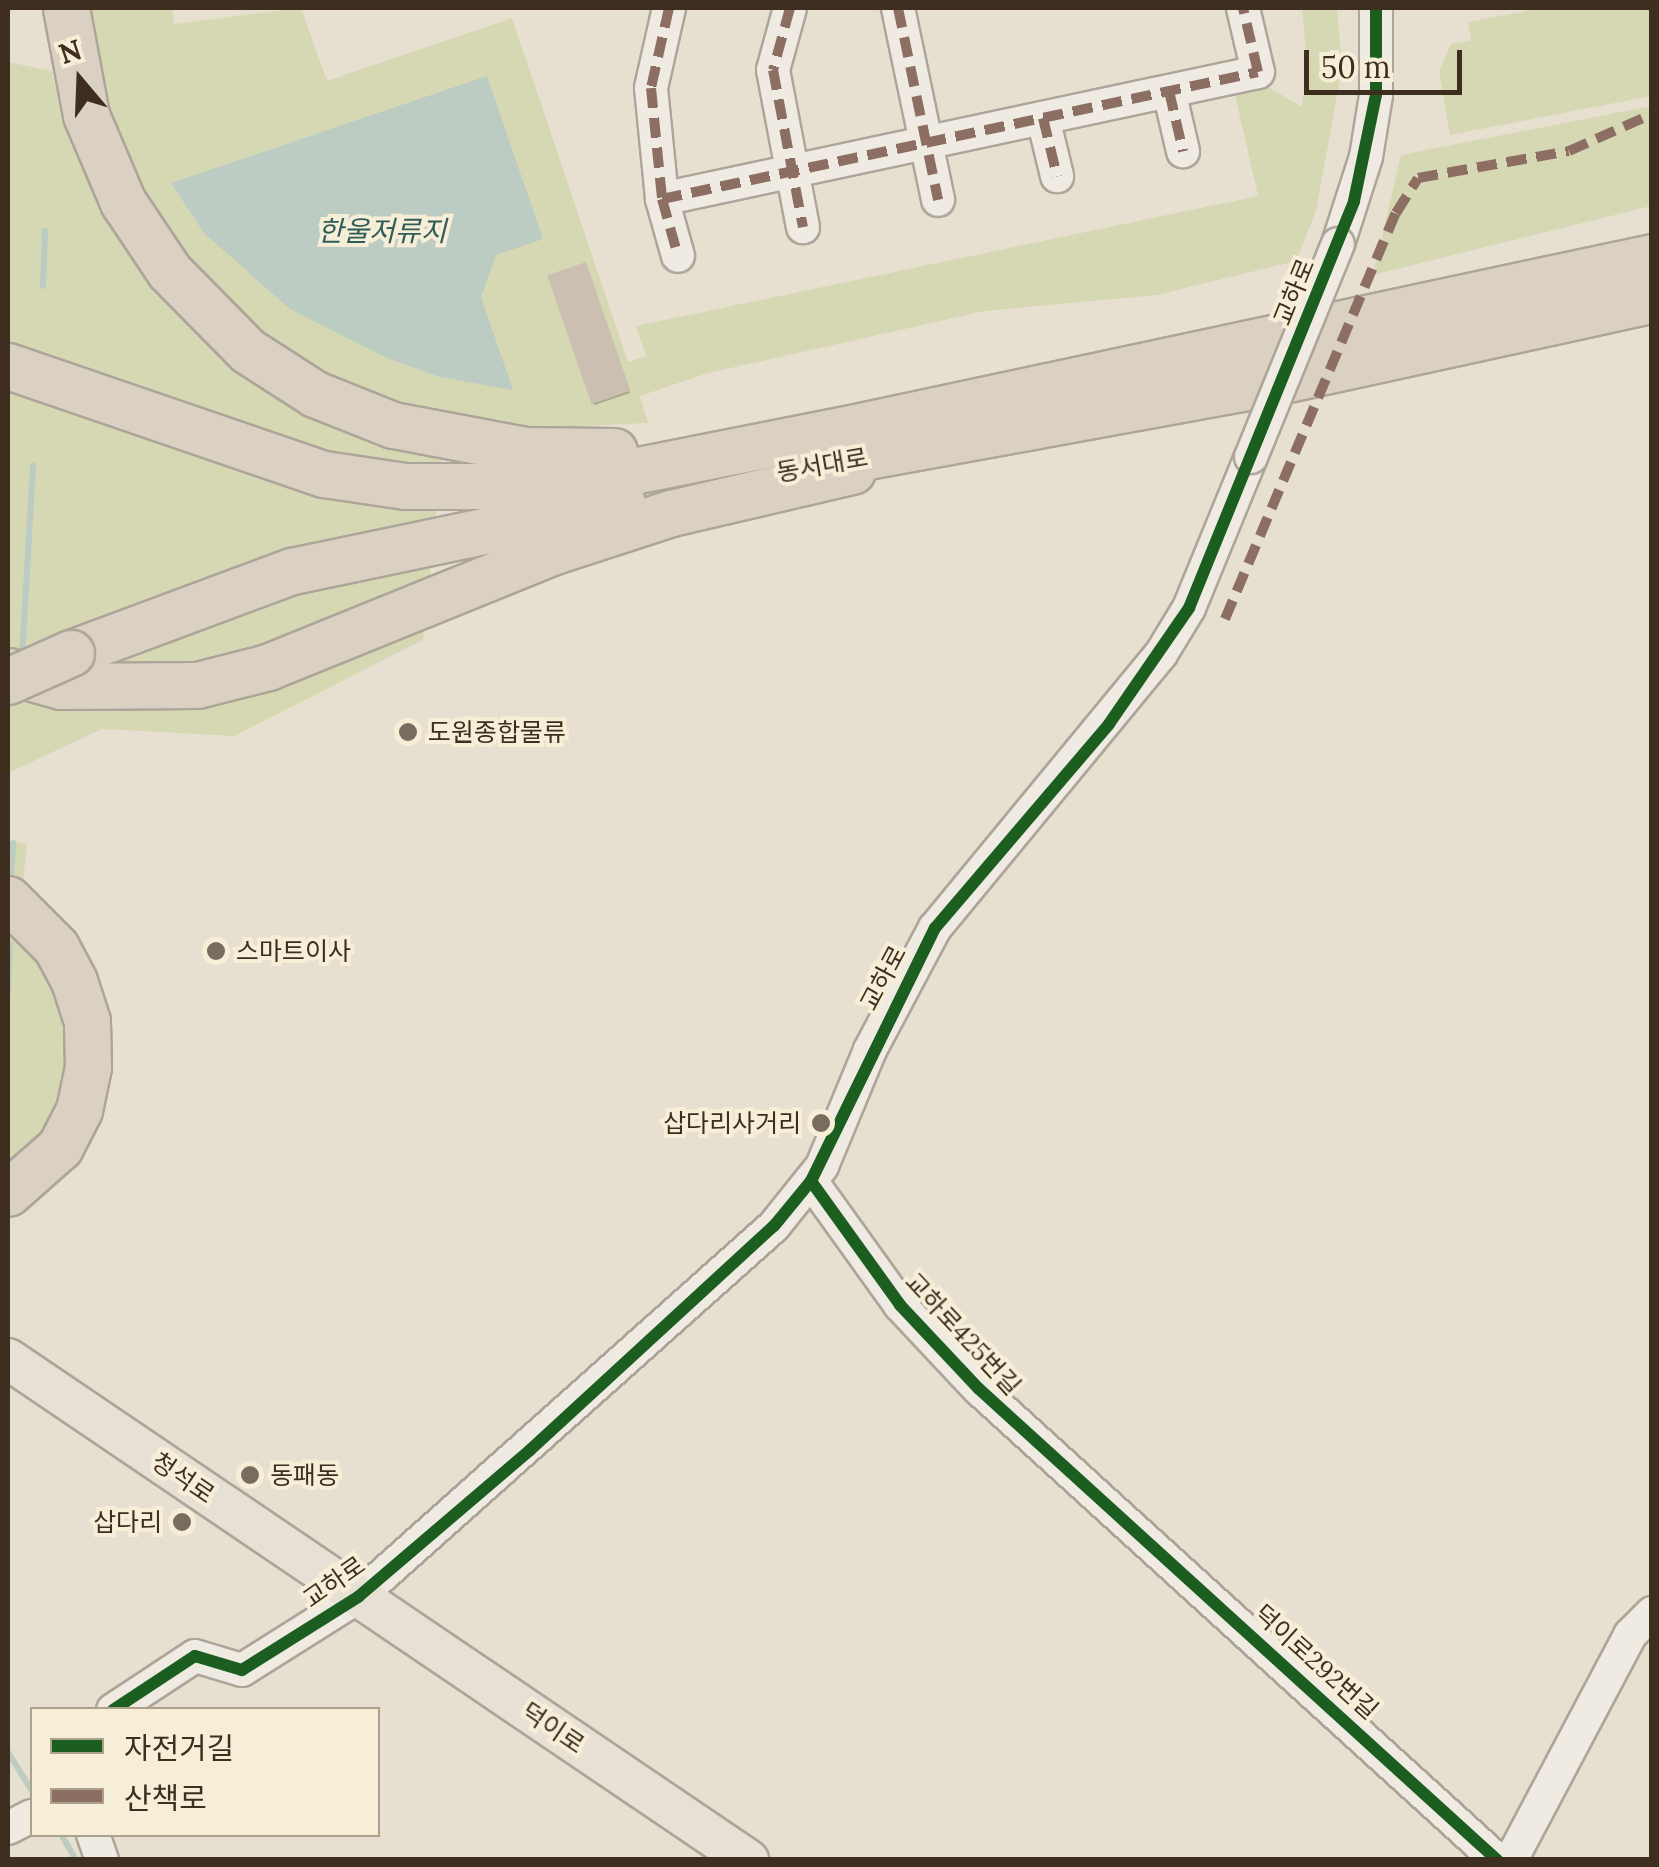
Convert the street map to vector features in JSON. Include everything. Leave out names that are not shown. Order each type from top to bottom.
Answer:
[{"type":"highway","points":[[66,8],[86,115],[145,238],[222,328],[315,394],[392,425],[526,450],[674,449],[865,425]]},
{"type":"highway","name":"동서대로","points":[[8,366],[277,461],[405,486],[522,486],[598,478],[865,425],[1652,255]]},
{"type":"highway","name":"동서대로","points":[[8,681],[219,596],[371,551],[1098,415],[1652,300]]},
{"type":"highway","points":[[8,670],[62,686],[197,685],[268,667],[434,595],[671,513],[1098,415]]},
{"type":"highway","points":[[8,899],[56,947],[74,980],[87,1022],[88,1067],[79,1110],[60,1147],[8,1193]]},
{"type":"main road","name":"청석로","points":[[8,1359],[358,1597]]},
{"type":"main road","name":"덕이로","points":[[358,1597],[748,1860]]},
{"type":"street","points":[[668,8],[650,88],[662,199],[678,256]]},
{"type":"street","points":[[790,8],[773,70],[803,227]]},
{"type":"street","points":[[898,8],[938,200]]},
{"type":"street","points":[[662,199],[1258,72],[1243,8]]},
{"type":"street","name":"교하로","points":[[118,1707],[195,1656],[242,1670],[358,1597],[573,1410],[774,1226],[811,1181],[935,928],[1162,654],[1190,608],[1338,244],[1366,156],[1376,95],[1376,8]]},
{"type":"street","points":[[1169,91],[1183,151]]},
{"type":"street","points":[[1043,118],[1057,176]]},
{"type":"street","name":"교하로425번길","points":[[811,1181],[900,1305],[978,1388],[1102,1500]]},
{"type":"street","name":"덕이로292번길","points":[[1102,1500],[1497,1860]]},
{"type":"street","points":[[1511,1860],[1630,1635],[1652,1613]]},
{"type":"green space","points":[[82,8],[172,8],[174,24],[301,8],[327,81],[512,18],[628,362],[646,356],[636,326],[1258,196],[1233,86],[1258,81],[1302,107],[1307,64],[1302,8],[1337,8],[1342,68],[1316,211],[1296,261],[1157,295],[985,311],[708,373],[640,396],[648,423],[508,429],[388,404],[334,380],[280,351],[195,278],[114,154]]},
{"type":"green space","points":[[1543,8],[1651,8],[1651,96],[1450,135],[1439,71],[1451,44],[1471,40],[1468,22]]},
{"type":"green space","points":[[8,62],[52,71],[62,118],[92,190],[126,248],[177,310],[376,441],[442,458],[423,640],[234,736],[102,729],[8,773]]},
{"type":"green space","points":[[1651,106],[1651,206],[1373,275],[1401,155]]},
{"type":"green space","points":[[8,840],[27,844],[18,928],[40,954],[72,1026],[65,1104],[8,1180]]},
{"type":"water","name":"한울저류지","points":[[487,76],[543,239],[496,255],[481,297],[513,390],[440,377],[387,358],[290,309],[204,233],[171,183]]},
{"type":"building","points":[[586,262],[630,391],[592,404],[547,275]]},
{"type":"waterway","points":[[43,286],[45,231]]},
{"type":"waterway","points":[[22,658],[33,465]]},
{"type":"waterway","points":[[11,874],[13,843]]},
{"type":"waterway","points":[[8,995],[10,945]]},
{"type":"waterway","points":[[8,1752],[30,1788]]},
{"type":"waterway","points":[[63,1837],[76,1860]]},
{"type":"marked path","points":[[669,8],[651,88],[662,199],[1258,72],[1243,8]]},
{"type":"marked path","points":[[790,8],[773,70],[803,227]]},
{"type":"marked path","points":[[898,8],[938,200]]},
{"type":"marked path","points":[[1169,91],[1183,151]]},
{"type":"marked path","points":[[1225,619],[1396,213],[1418,178],[1569,151],[1652,114]]},
{"type":"marked path","points":[[1043,118],[1057,176]]},
{"type":"marked path","points":[[662,199],[678,256]]},
{"type":"cycle path","points":[[118,1707],[195,1656],[242,1670],[358,1597],[530,1450],[774,1226],[811,1181],[935,928],[1109,724],[1189,608],[1354,201],[1376,95],[1376,8]]},
{"type":"cycle path","points":[[811,1181],[900,1305],[978,1388],[1497,1860]]},
{"type":"place","name":"도원종합물류","points":[[408,732]]},
{"type":"place","name":"스마트이사","points":[[216,951]]},
{"type":"place","name":"삽다리사거리","points":[[821,1123]]},
{"type":"place","name":"동패동","points":[[250,1475]]},
{"type":"place","name":"삽다리","points":[[182,1522]]}]
